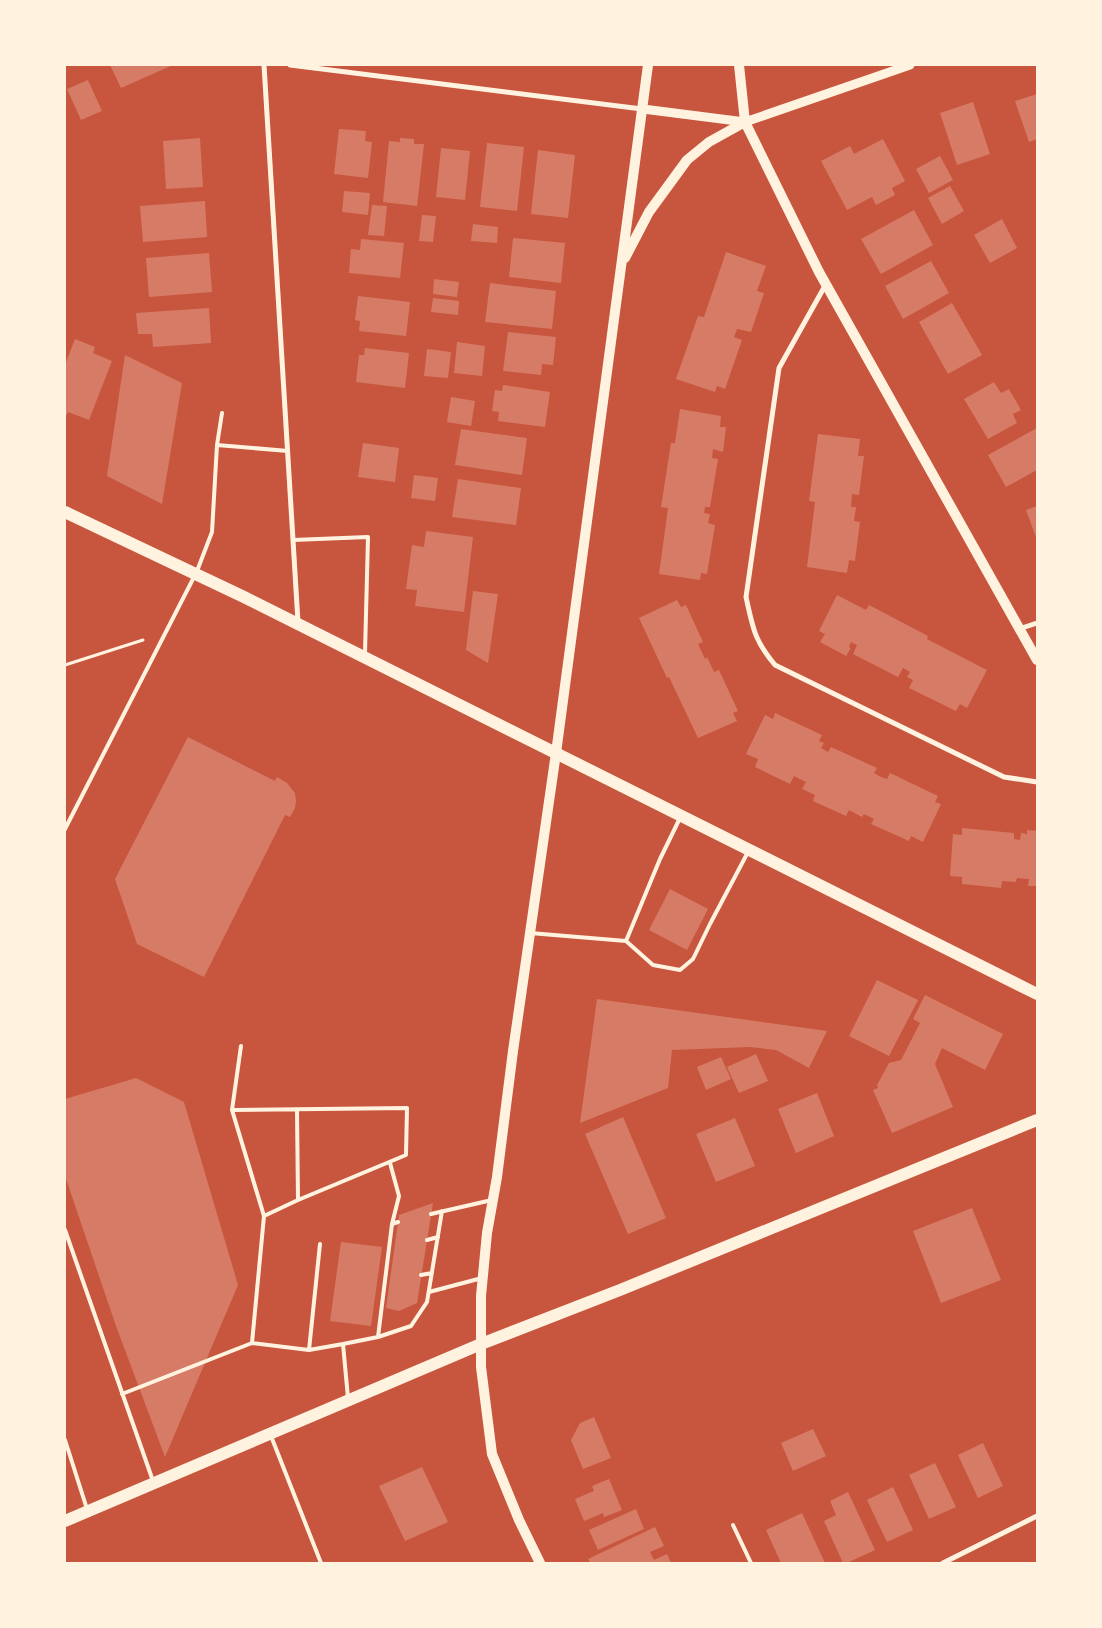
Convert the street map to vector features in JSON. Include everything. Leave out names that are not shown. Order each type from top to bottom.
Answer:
[{"type":"main road","points":[[540,1563],[519,1520],[492,1454],[481,1367],[481,1296],[487,1233],[556,754],[648,65]]},
{"type":"main road","points":[[739,65],[745,122],[826,284],[1037,660]]},
{"type":"main road","points":[[621,266],[649,212],[687,160],[709,142],[745,122]]},
{"type":"main road","points":[[65,512],[365,658],[1037,994]]},
{"type":"main road","points":[[65,1521],[481,1344],[620,1290],[1035,1120]]},
{"type":"street","points":[[264,65],[298,625]]},
{"type":"street","points":[[290,65],[745,122],[910,65]]},
{"type":"street","points":[[826,284],[779,368],[746,597],[753,630],[761,648],[775,665],[1004,778],[1037,782]]},
{"type":"street","points":[[1019,629],[1037,623]]},
{"type":"street","points":[[943,1563],[1037,1516]]},
{"type":"lane","points":[[65,829],[195,574],[212,532],[217,444],[222,413]]},
{"type":"lane","points":[[217,444],[288,451]]},
{"type":"lane","points":[[293,540],[368,537],[365,658]]},
{"type":"lane","points":[[626,941],[660,859],[681,816]]},
{"type":"lane","points":[[530,933],[626,941],[653,965],[680,970],[693,959],[749,850]]},
{"type":"lane","points":[[241,1046],[232,1110],[264,1216],[252,1343]]},
{"type":"lane","points":[[232,1110],[407,1108],[406,1155],[264,1216]]},
{"type":"lane","points":[[297,1110],[298,1200]]},
{"type":"lane","points":[[378,1337],[392,1224],[400,1196],[390,1163]]},
{"type":"lane","points":[[431,1214],[493,1200]]},
{"type":"lane","points":[[122,1394],[252,1343],[309,1350],[378,1337],[411,1326],[427,1302],[442,1211]]},
{"type":"lane","points":[[392,1224],[398,1222]]},
{"type":"lane","points":[[65,1230],[154,1483]]},
{"type":"lane","points":[[427,1240],[438,1237]]},
{"type":"lane","points":[[309,1350],[320,1244]]},
{"type":"lane","points":[[388,1250],[394,1248]]},
{"type":"lane","points":[[421,1275],[432,1273]]},
{"type":"lane","points":[[429,1292],[483,1278]]},
{"type":"lane","points":[[385,1281],[390,1280]]},
{"type":"lane","points":[[343,1344],[348,1400]]},
{"type":"lane","points":[[270,1434],[321,1563]]},
{"type":"lane","points":[[65,1440],[88,1511]]},
{"type":"lane","points":[[733,1525],[751,1563]]},
{"type":"path","points":[[65,664],[166,632]]},
{"type":"building","points":[[110,65],[173,65],[121,88]]},
{"type":"building","points":[[88,80],[102,111],[81,120],[67,89]]},
{"type":"building","points":[[1037,94],[1037,139],[1029,142],[1015,101]]},
{"type":"building","points":[[973,102],[990,154],[957,165],[940,113]]},
{"type":"building","points":[[339,129],[366,131],[365,141],[372,142],[368,178],[334,174]]},
{"type":"building","points":[[200,138],[203,187],[166,189],[163,141]]},
{"type":"building","points":[[400,138],[414,139],[414,144],[424,144],[417,206],[383,202],[389,141],[400,142]]},
{"type":"building","points":[[883,139],[905,181],[892,188],[895,195],[876,205],[872,197],[847,210],[821,161],[850,146],[854,154]]},
{"type":"building","points":[[487,143],[524,147],[517,211],[480,207]]},
{"type":"building","points":[[441,148],[470,151],[465,200],[436,197]]},
{"type":"building","points":[[538,150],[575,155],[568,218],[531,214]]},
{"type":"building","points":[[940,156],[953,180],[929,193],[916,169]]},
{"type":"building","points":[[950,186],[964,211],[942,224],[928,198]]},
{"type":"building","points":[[344,191],[370,193],[368,215],[342,212]]},
{"type":"building","points":[[205,201],[207,237],[143,242],[140,206]]},
{"type":"building","points":[[372,205],[387,206],[384,236],[368,235]]},
{"type":"building","points":[[914,210],[933,245],[881,274],[861,239]]},
{"type":"building","points":[[422,215],[436,216],[433,242],[419,241]]},
{"type":"building","points":[[1002,219],[1017,248],[990,263],[974,235]]},
{"type":"building","points":[[473,224],[498,227],[497,243],[471,241]]},
{"type":"building","points":[[513,238],[565,243],[561,283],[509,277]]},
{"type":"building","points":[[361,239],[404,243],[400,278],[349,273],[351,249],[360,250]]},
{"type":"building","points":[[726,252],[766,266],[757,291],[764,293],[751,332],[737,329],[734,337],[742,340],[725,389],[717,386],[715,392],[676,379],[698,316],[704,317]]},
{"type":"building","points":[[209,253],[212,292],[149,297],[146,258]]},
{"type":"building","points":[[931,261],[949,293],[903,319],[885,286]]},
{"type":"building","points":[[434,279],[459,282],[457,297],[433,294]]},
{"type":"building","points":[[490,283],[556,291],[552,329],[485,322]]},
{"type":"building","points":[[358,296],[410,302],[406,336],[359,331],[360,321],[355,320]]},
{"type":"building","points":[[433,298],[459,301],[458,315],[431,312]]},
{"type":"building","points":[[952,303],[982,355],[948,374],[919,322]]},
{"type":"building","points":[[209,308],[211,343],[153,347],[152,334],[138,334],[136,313]]},
{"type":"building","points":[[508,332],[556,337],[553,365],[542,364],[541,375],[503,371]]},
{"type":"building","points":[[75,339],[95,347],[93,353],[112,361],[89,420],[68,412],[65,418],[65,365]]},
{"type":"building","points":[[457,342],[485,346],[482,376],[454,373]]},
{"type":"building","points":[[365,348],[409,353],[405,388],[356,382],[359,355],[364,355]]},
{"type":"building","points":[[427,349],[451,352],[448,378],[424,376]]},
{"type":"building","points":[[125,355],[182,383],[162,504],[107,476]]},
{"type":"building","points":[[994,382],[1001,393],[1009,389],[1021,410],[1013,414],[1017,423],[988,439],[964,399]]},
{"type":"building","points":[[503,385],[550,392],[545,427],[498,421],[499,412],[492,411],[495,390],[502,391]]},
{"type":"building","points":[[451,397],[475,401],[471,426],[447,422]]},
{"type":"building","points":[[680,409],[721,416],[720,427],[726,427],[723,452],[713,449],[712,458],[718,459],[710,507],[705,507],[704,513],[710,514],[708,523],[715,525],[707,574],[701,573],[700,580],[659,574],[668,508],[661,507],[671,443],[675,443]]},
{"type":"building","points":[[1037,428],[1037,470],[1006,487],[988,455]]},
{"type":"building","points":[[461,429],[527,438],[522,475],[455,465]]},
{"type":"building","points":[[818,434],[860,439],[858,456],[864,456],[859,495],[852,494],[851,507],[856,507],[854,521],[860,522],[855,561],[849,560],[847,573],[807,567],[815,502],[809,501]]},
{"type":"building","points":[[363,443],[399,448],[395,482],[358,477]]},
{"type":"building","points":[[414,475],[438,478],[435,501],[411,498]]},
{"type":"building","points":[[458,479],[521,488],[516,525],[452,517]]},
{"type":"building","points":[[1037,506],[1037,540],[1026,510]]},
{"type":"building","points":[[426,531],[473,537],[464,612],[415,606],[417,590],[406,589],[412,545],[424,547]]},
{"type":"building","points":[[473,591],[498,594],[488,663],[466,650]]},
{"type":"building","points":[[837,595],[866,610],[869,605],[928,636],[927,639],[987,670],[967,708],[960,704],[956,711],[909,688],[913,680],[907,677],[910,672],[903,668],[898,677],[853,654],[857,645],[851,642],[849,647],[851,648],[846,656],[820,642],[825,634],[819,631]]},
{"type":"building","points":[[677,600],[681,607],[686,605],[703,642],[698,644],[705,659],[707,657],[714,672],[719,670],[738,711],[733,713],[737,721],[698,738],[639,618]]},
{"type":"building","points":[[775,713],[822,735],[819,741],[824,743],[821,748],[828,752],[831,747],[877,768],[874,773],[881,777],[887,779],[890,773],[938,796],[935,802],[941,804],[923,842],[911,836],[909,841],[871,824],[874,819],[864,814],[862,817],[849,810],[846,816],[813,801],[815,795],[802,789],[806,782],[794,776],[790,784],[755,767],[758,759],[746,754],[765,715],[773,719]]},
{"type":"building","points":[[188,737],[275,781],[277,777],[287,783],[295,793],[296,801],[295,808],[290,817],[285,815],[204,977],[137,944],[115,879]]},
{"type":"building","points":[[962,828],[1014,833],[1014,839],[1020,840],[1021,833],[1027,834],[1027,830],[1037,831],[1037,886],[1028,886],[1029,879],[1017,878],[1016,882],[1002,881],[1001,888],[962,884],[962,877],[950,876],[953,834],[962,835]]},
{"type":"building","points":[[670,889],[708,909],[687,950],[649,930]]},
{"type":"building","points":[[877,980],[918,1000],[889,1056],[849,1036]]},
{"type":"building","points":[[925,995],[1003,1034],[985,1070],[942,1048],[935,1064],[953,1107],[892,1133],[873,1090],[878,1088],[877,1085],[889,1063],[901,1060],[920,1023],[913,1019]]},
{"type":"building","points":[[597,999],[827,1031],[809,1068],[776,1050],[750,1047],[672,1050],[668,1088],[580,1123]]},
{"type":"building","points":[[756,1054],[768,1081],[739,1093],[727,1067]]},
{"type":"building","points":[[721,1057],[731,1079],[706,1090],[697,1067]]},
{"type":"building","points":[[136,1078],[184,1102],[238,1285],[165,1457],[116,1326],[65,1176],[65,1099]]},
{"type":"building","points":[[817,1093],[834,1136],[796,1153],[778,1109]]},
{"type":"building","points":[[623,1117],[666,1218],[628,1234],[585,1134]]},
{"type":"building","points":[[735,1118],[755,1166],[716,1182],[696,1134]]},
{"type":"building","points":[[433,1203],[417,1303],[399,1311],[386,1308],[399,1215]]},
{"type":"building","points":[[972,1208],[1001,1280],[941,1303],[913,1231]]},
{"type":"building","points":[[341,1242],[382,1247],[371,1326],[330,1321]]},
{"type":"building","points":[[594,1417],[611,1458],[583,1469],[571,1440],[580,1423]]},
{"type":"building","points":[[813,1429],[826,1456],[793,1471],[781,1443]]},
{"type":"building","points":[[983,1443],[1003,1486],[978,1498],[958,1455]]},
{"type":"building","points":[[935,1463],[956,1507],[929,1519],[909,1475]]},
{"type":"building","points":[[422,1467],[448,1522],[405,1541],[379,1486]]},
{"type":"building","points":[[609,1479],[622,1510],[604,1517],[603,1513],[584,1521],[575,1499],[594,1491],[592,1486]]},
{"type":"building","points":[[893,1487],[913,1530],[887,1542],[867,1500]]},
{"type":"building","points":[[848,1492],[875,1550],[847,1563],[843,1563],[824,1521],[836,1515],[830,1501]]},
{"type":"building","points":[[636,1509],[644,1529],[598,1550],[589,1530]]},
{"type":"building","points":[[802,1513],[825,1563],[781,1563],[766,1530]]},
{"type":"building","points":[[655,1527],[664,1546],[650,1552],[654,1560],[667,1554],[671,1563],[590,1563],[588,1559]]}]
